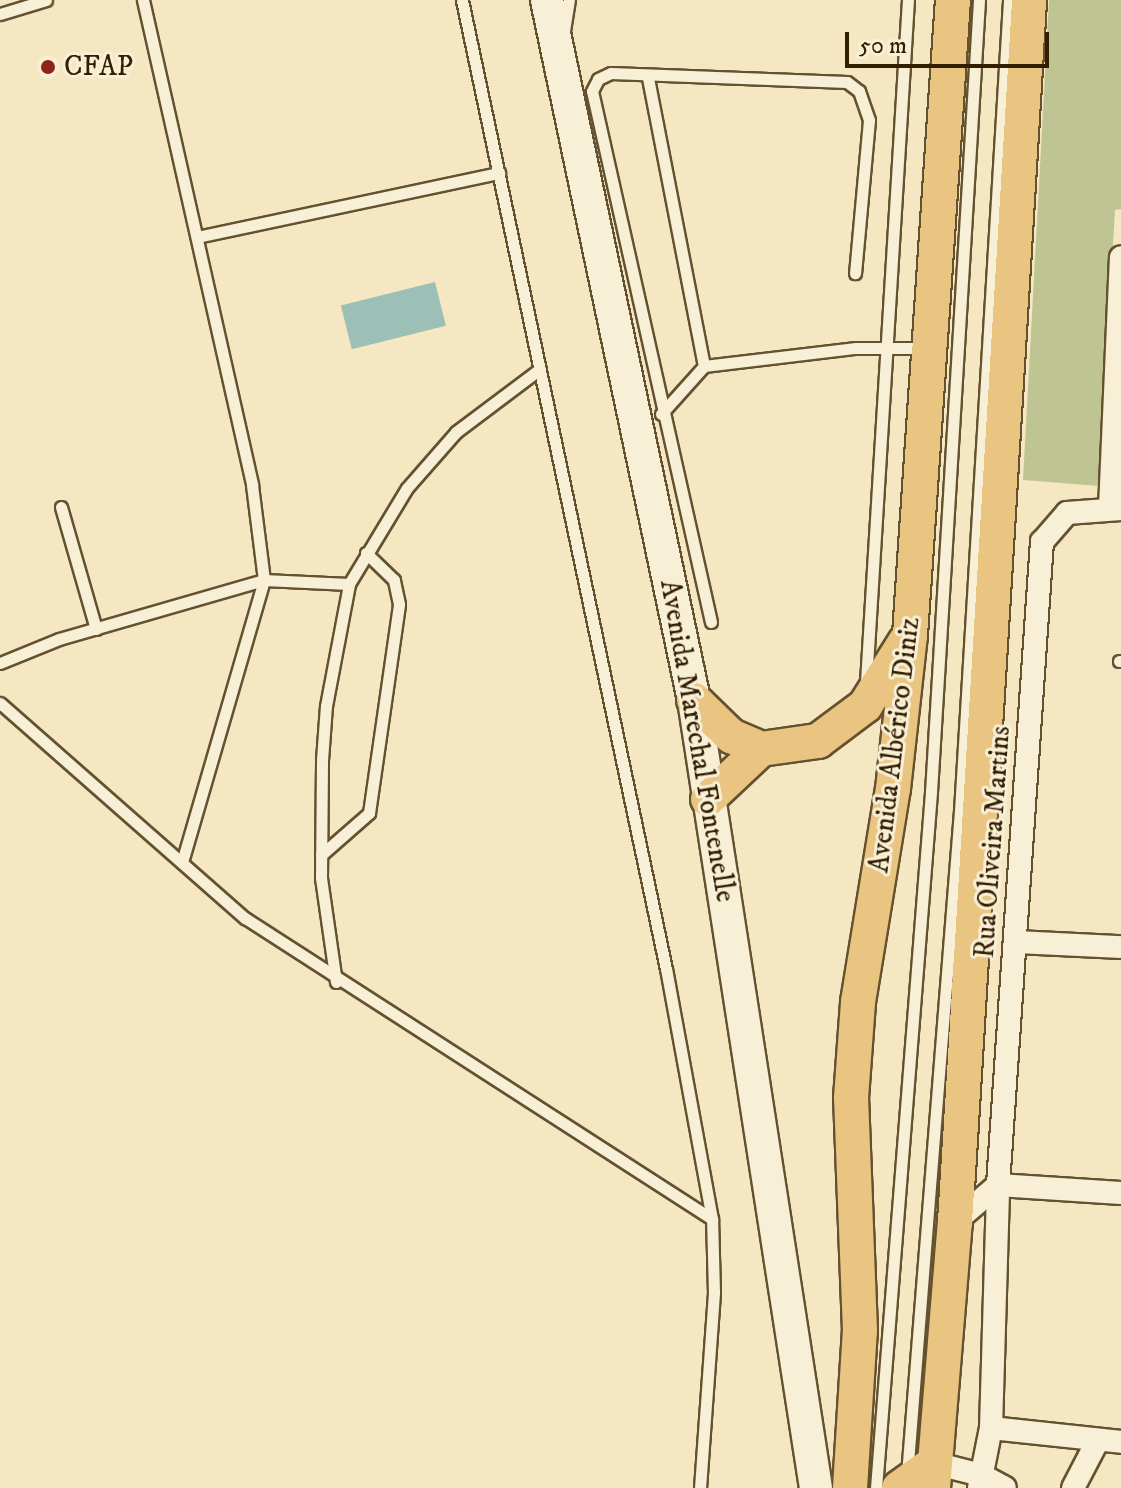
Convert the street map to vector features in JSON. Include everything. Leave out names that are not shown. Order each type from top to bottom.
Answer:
[{"type":"main road","name":"Avenida Marechal Fontenelle","points":[[547,0],[694,700],[805,1387],[816,1488]]},
{"type":"main road","name":"Avenida Albérico Diniz","points":[[850,1488],[860,1331],[851,1098],[858,1002],[893,789],[910,635],[953,0]]},
{"type":"main road","points":[[909,1483],[955,1222],[1029,0]]},
{"type":"main road","points":[[694,700],[731,736],[761,749],[818,741],[865,706],[910,635]]},
{"type":"main road","points":[[708,799],[761,749]]},
{"type":"street","points":[[1116,508],[1120,260]]},
{"type":"street","name":"Rua Oliveira Martins","points":[[980,1481],[991,1428],[998,1185],[1042,542],[1067,513],[1116,508]]},
{"type":"street","points":[[1017,942],[1121,947]]},
{"type":"street","points":[[955,1222],[998,1185],[1121,1193]]},
{"type":"street","points":[[991,1428],[1121,1442]]},
{"type":"street","points":[[1073,1488],[1098,1440]]},
{"type":"street","points":[[909,1483],[980,1481],[1005,1488]]},
{"type":"lane","points":[[0,14],[46,0]]},
{"type":"lane","points":[[143,0],[252,485],[264,580],[182,862]]},
{"type":"lane","points":[[462,0],[666,969],[712,1219],[714,1293],[700,1488]]},
{"type":"lane","points":[[557,45],[569,0]]},
{"type":"lane","points":[[865,706],[908,0]]},
{"type":"lane","points":[[909,1483],[931,792],[979,0]]},
{"type":"lane","points":[[909,1483],[960,811],[1009,0]]},
{"type":"lane","points":[[711,622],[661,414],[592,91],[598,79],[611,73],[648,78],[847,82],[859,91],[869,120],[855,273]]},
{"type":"lane","points":[[648,78],[704,366]]},
{"type":"lane","points":[[197,237],[499,173]]},
{"type":"lane","points":[[661,414],[704,366],[885,348],[929,349]]},
{"type":"lane","points":[[336,982],[321,855],[324,727],[349,584],[407,488],[456,432],[540,369]]},
{"type":"lane","points":[[61,507],[96,629]]},
{"type":"lane","points":[[321,855],[369,813],[399,604],[394,580],[366,553]]},
{"type":"lane","points":[[0,663],[96,629],[264,580],[349,584]]},
{"type":"lane","points":[[0,703],[245,918],[336,982],[712,1219]]},
{"type":"green space","points":[[1049,0],[1121,0],[1121,209],[1115,210],[1099,486],[1023,480]]},
{"type":"water","points":[[435,282],[446,326],[352,349],[341,305]]},
{"type":"place","name":"CFAP","points":[[48,67]]}]
